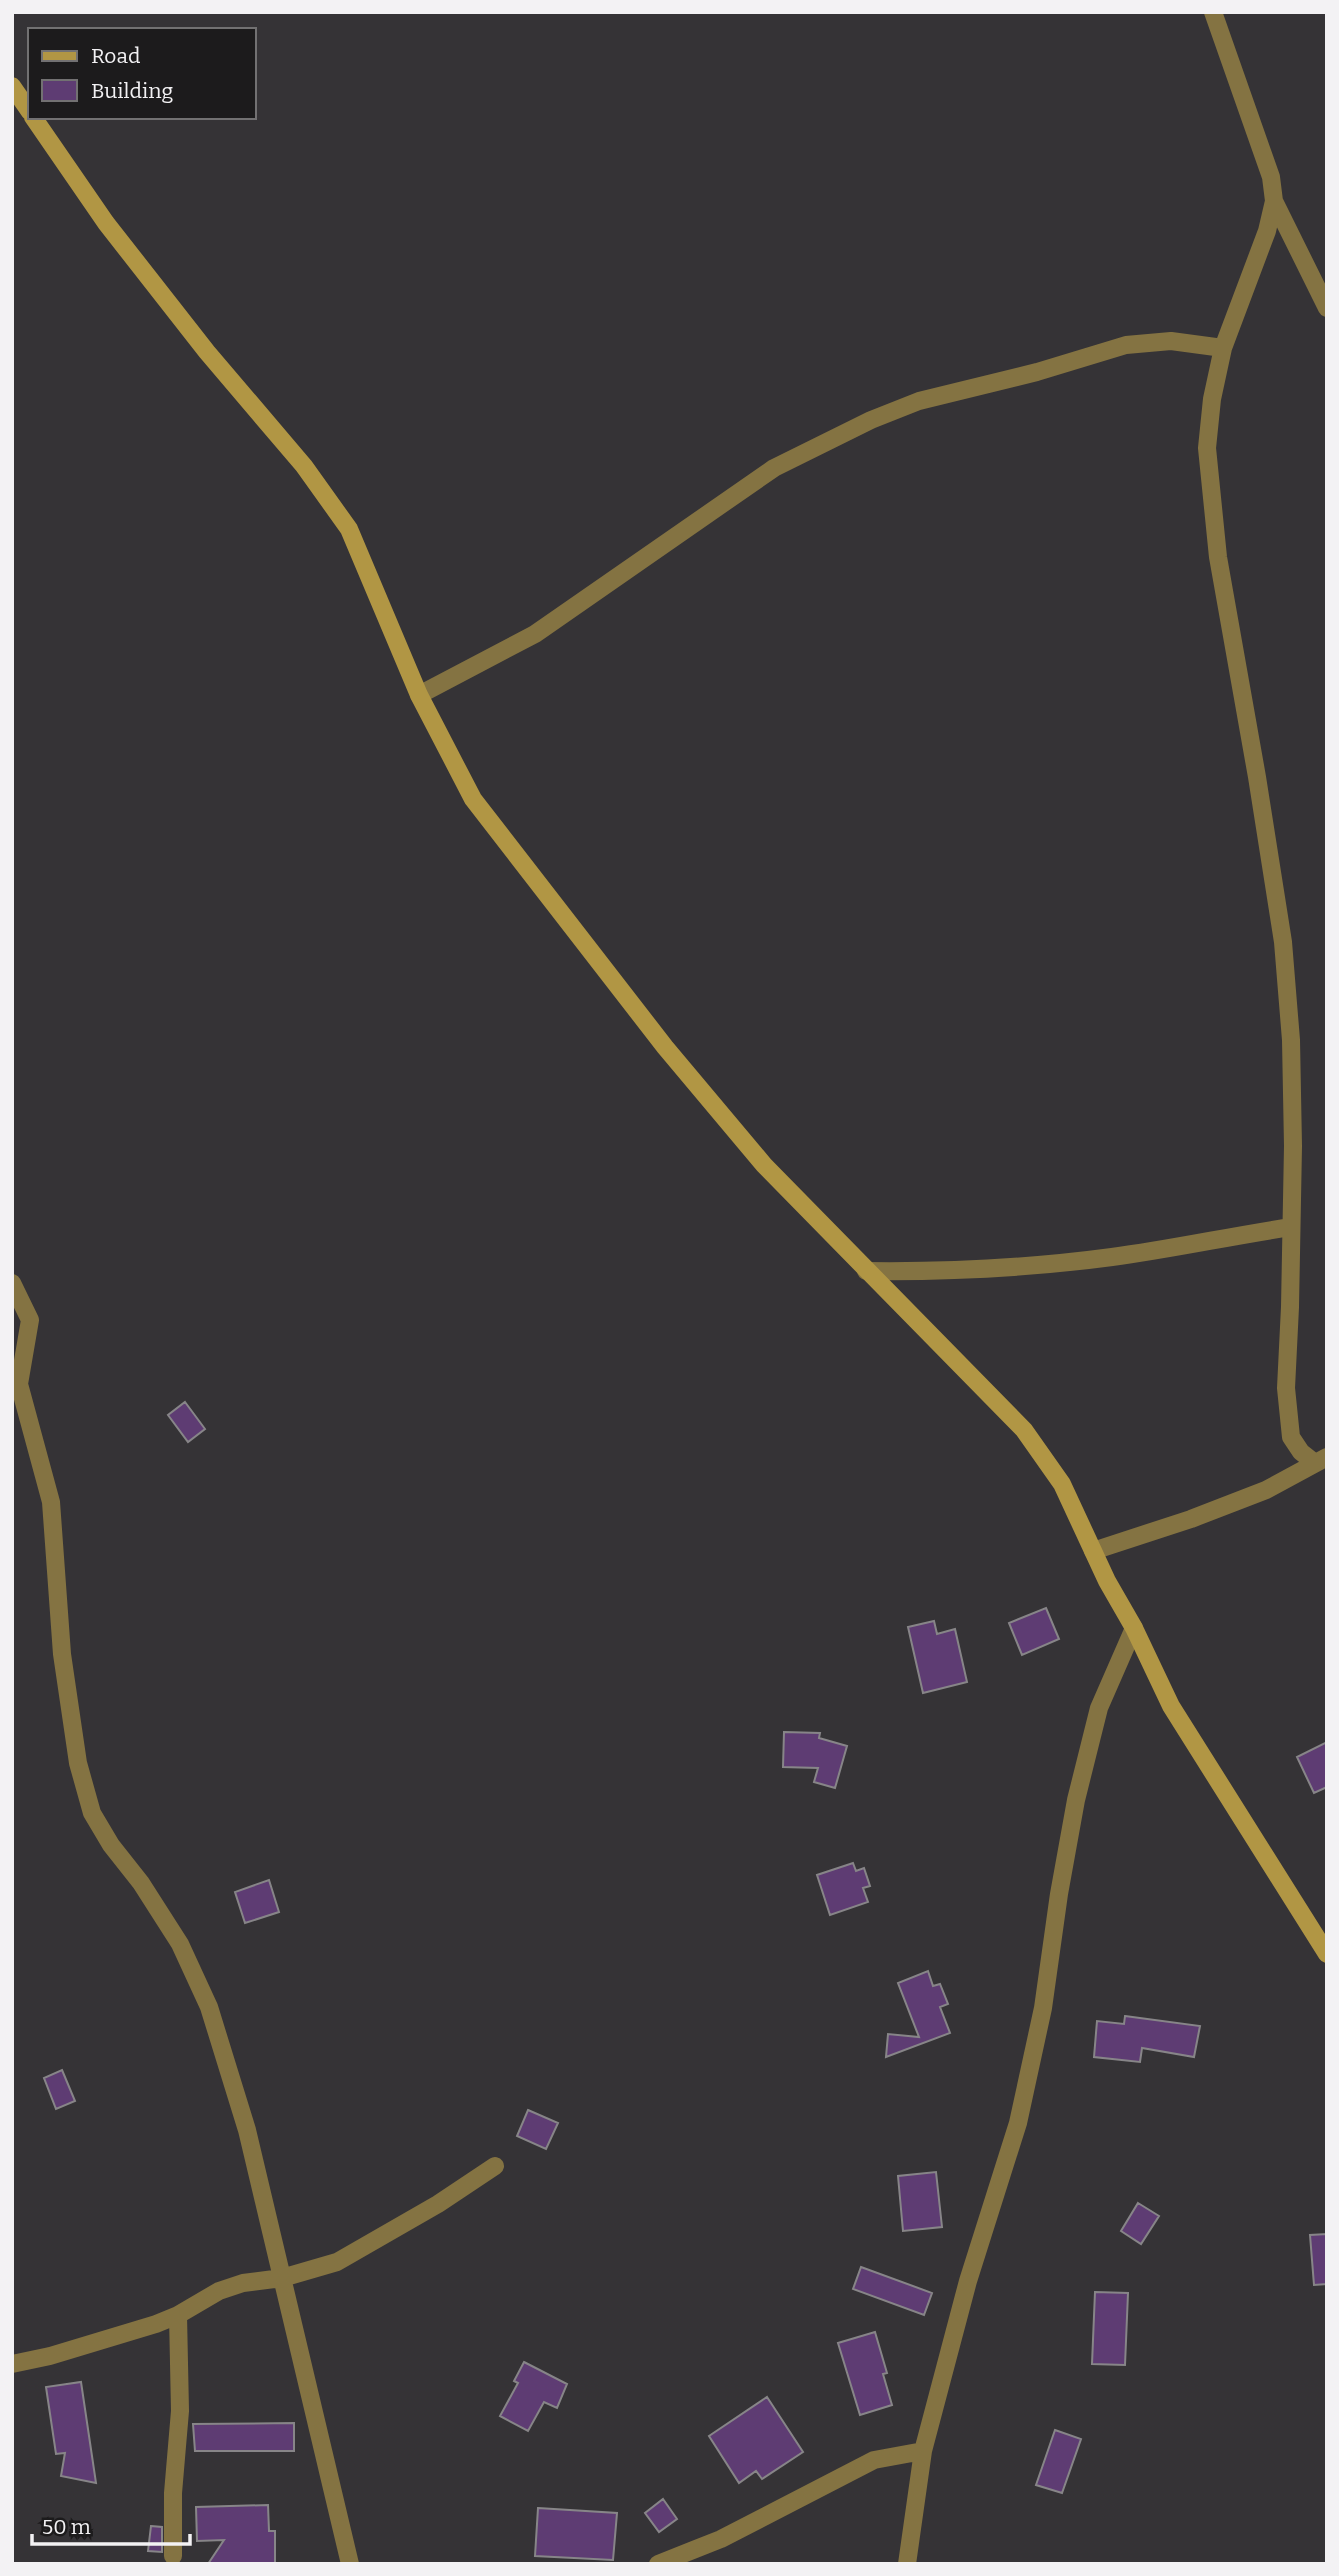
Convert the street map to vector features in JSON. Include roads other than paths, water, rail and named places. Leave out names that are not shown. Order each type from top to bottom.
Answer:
[{"type":"main road","points":[[12,86],[28,109]]},
{"type":"main road","points":[[34,119],[106,223],[207,352],[304,466],[349,529],[419,695],[473,799],[665,1047],[764,1164],[1024,1430],[1062,1484],[1171,1706],[1327,1954]]},
{"type":"street","points":[[1213,12],[1271,177],[1274,201],[1327,308]]},
{"type":"street","points":[[1274,201],[1267,230],[1223,348],[1212,399],[1207,448],[1218,557],[1283,942],[1291,1040],[1293,1146],[1286,1388],[1291,1437],[1301,1452],[1321,1460]]},
{"type":"street","points":[[419,695],[536,634],[774,468],[871,419],[919,401],[1037,372],[1126,345],[1171,341],[1223,348]]},
{"type":"street","points":[[866,1271],[931,1272],[1037,1265],[1113,1257],[1291,1227]]},
{"type":"street","points":[[12,1283],[30,1320],[19,1384],[51,1502],[62,1654],[78,1763],[92,1813],[111,1845],[141,1882],[180,1944],[209,2007],[247,2130],[349,2564]]},
{"type":"street","points":[[1093,1551],[1191,1519],[1266,1490],[1321,1460]]},
{"type":"street","points":[[907,2564],[923,2451],[968,2281],[1018,2123],[1043,2008],[1076,1800],[1099,1708],[1134,1628]]},
{"type":"street","points":[[12,2364],[118,2336],[178,2315],[219,2291],[243,2283],[282,2278],[338,2262],[438,2204],[495,2166]]},
{"type":"street","points":[[173,2556],[173,2493],[180,2411],[178,2315]]},
{"type":"street","points":[[658,2564],[721,2539],[874,2460],[923,2451]]}]
